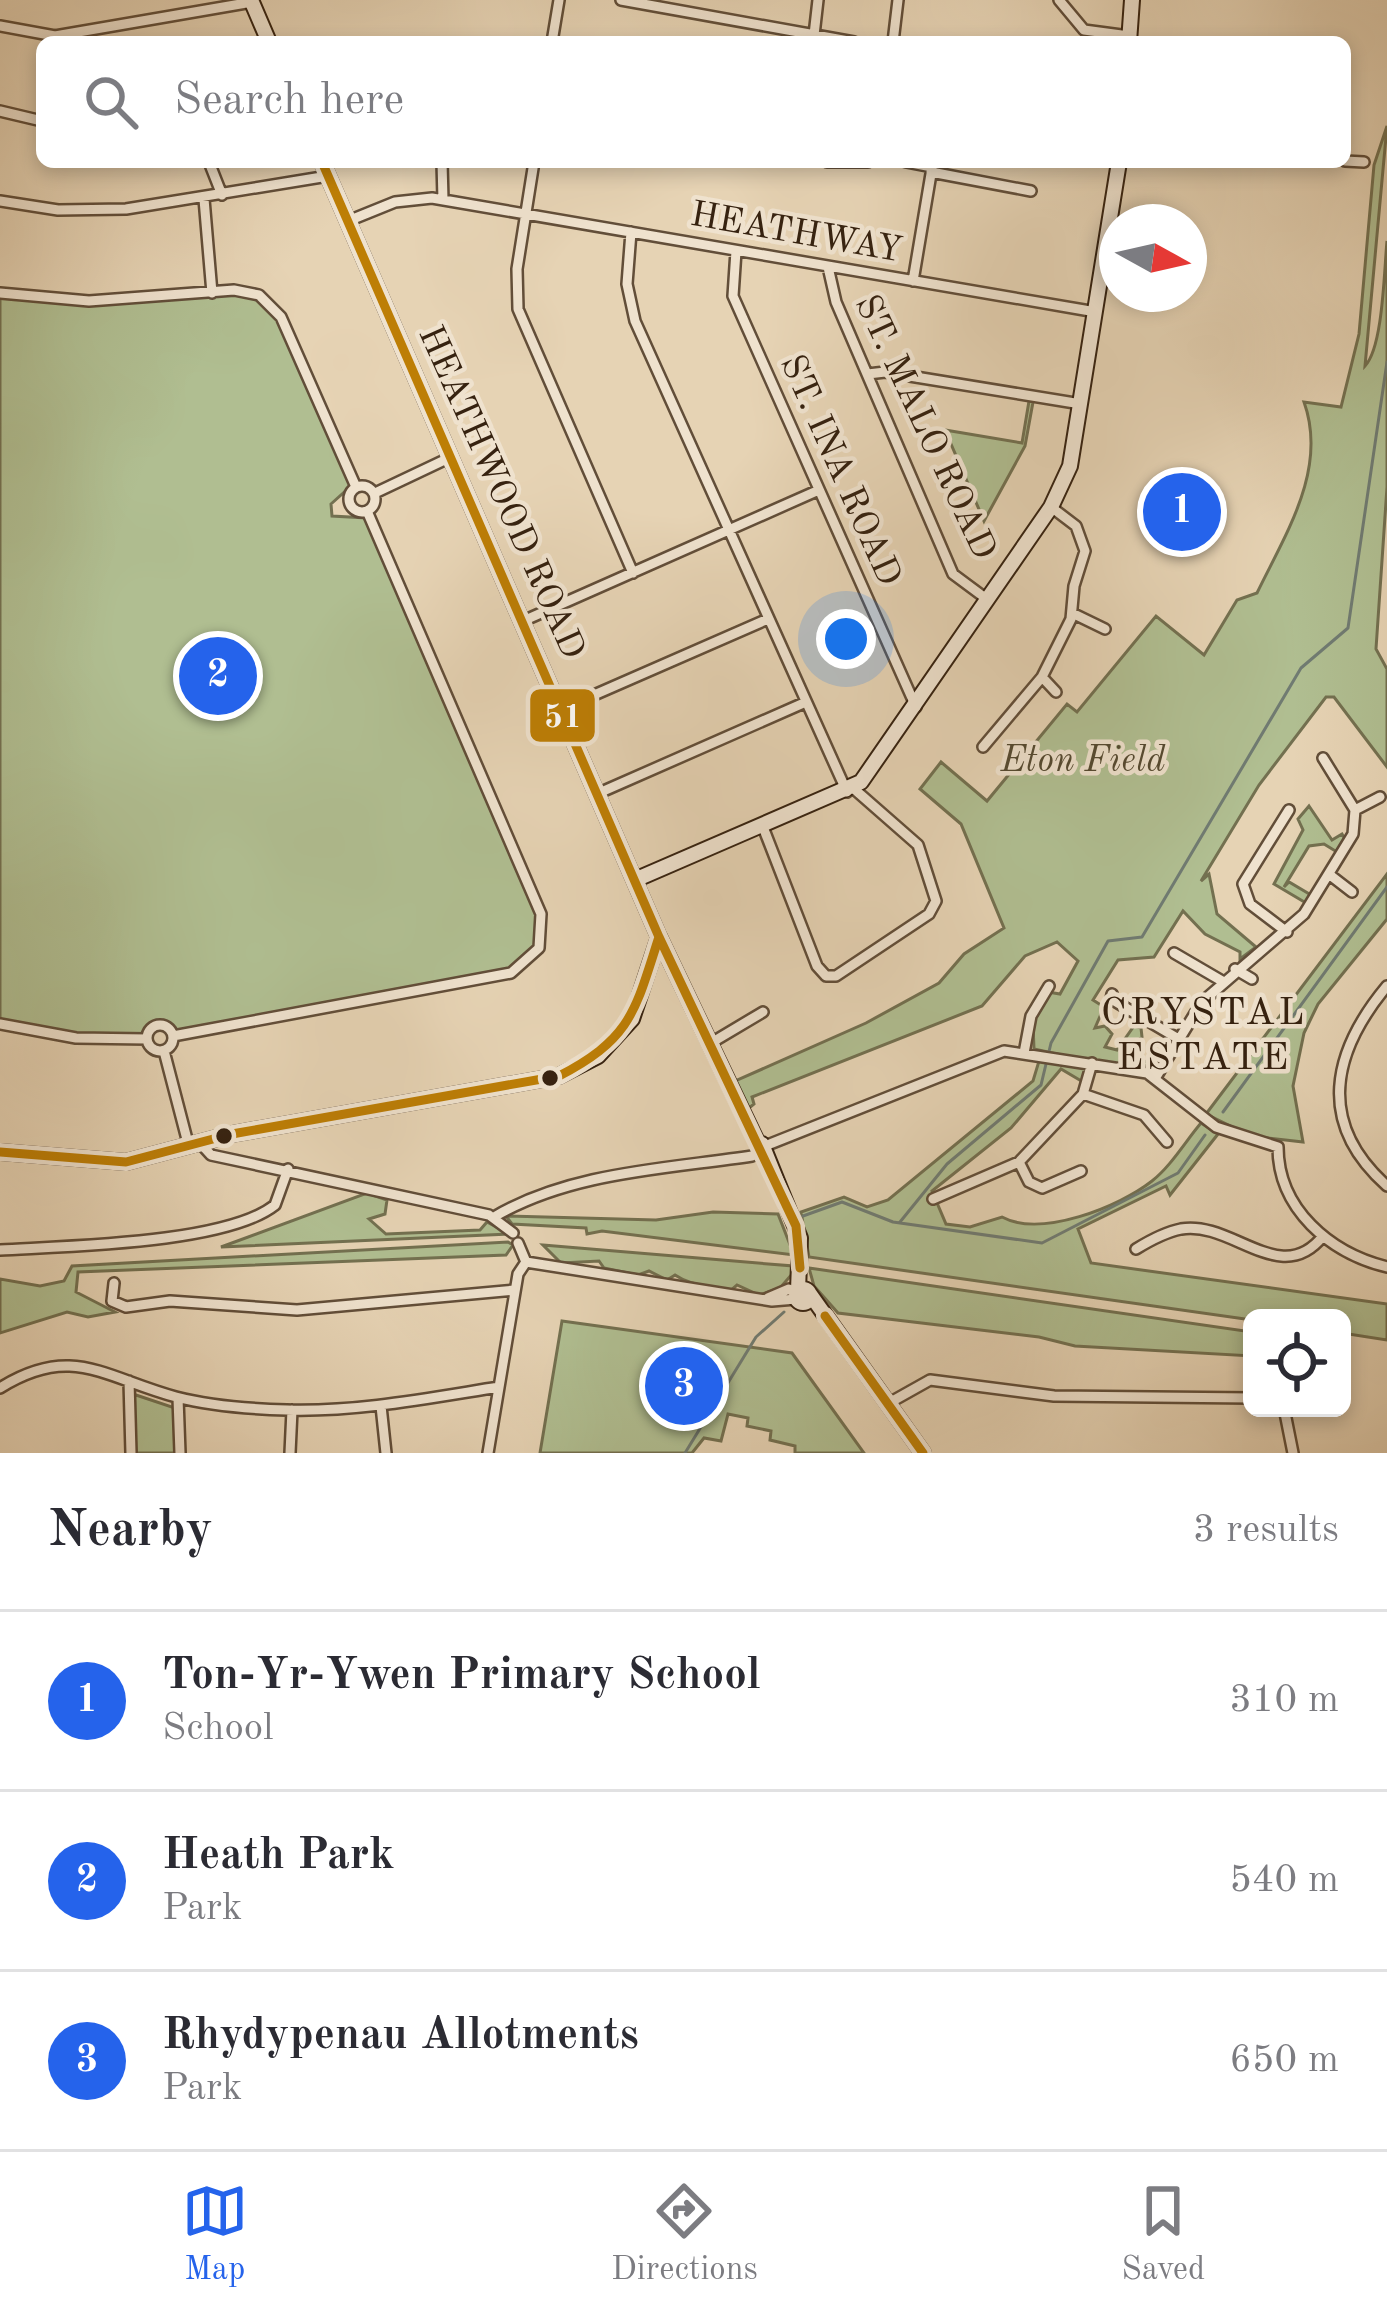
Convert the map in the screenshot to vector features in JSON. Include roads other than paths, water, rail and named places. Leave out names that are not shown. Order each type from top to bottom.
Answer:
[{"type":"street","points":[[553,36],[559,0]]},
{"type":"street","points":[[621,0],[820,36]]},
{"type":"street","points":[[814,35],[818,0]]},
{"type":"street","points":[[894,36],[898,0]]},
{"type":"street","points":[[1059,0],[1084,30],[1114,36]]},
{"type":"street","points":[[1129,36],[1132,0]]},
{"type":"street","points":[[0,26],[55,36],[254,2],[267,36]]},
{"type":"street","points":[[0,112],[36,120]]},
{"type":"street","points":[[1351,161],[1364,162]]},
{"type":"street","points":[[211,168],[222,195]]},
{"type":"street","points":[[442,168],[443,200]]},
{"type":"street","points":[[533,168],[516,278],[518,309],[633,573]]},
{"type":"street","points":[[913,281],[932,168]]},
{"type":"street","points":[[936,168],[1031,191]]},
{"type":"street","points":[[637,880],[850,790],[916,707],[1052,507],[1070,466],[1119,168]]},
{"type":"street","points":[[0,201],[88,212],[204,199],[325,169]]},
{"type":"street","name":"HEATHWOOD ROAD","points":[[325,169],[659,938],[742,1109],[756,1152],[798,1232],[801,1295]]},
{"type":"street","points":[[204,199],[212,293]]},
{"type":"street","name":"HEATHWAY","points":[[348,221],[395,202],[443,200],[1096,312]]},
{"type":"street","points":[[631,232],[626,273],[631,309],[728,531],[850,790],[918,845],[935,887],[932,910],[828,977],[812,955],[763,827]]},
{"type":"street","name":"ST. INA ROAD","points":[[736,250],[730,290],[916,707]]},
{"type":"street","name":"ST. MALO ROAD","points":[[828,267],[836,302],[952,574],[988,600]]},
{"type":"street","points":[[0,292],[89,301],[251,292],[278,310],[356,487],[350,505],[367,511],[541,914],[539,948],[511,973],[173,1036],[164,1051],[195,1145],[211,1155],[494,1217],[516,1238],[526,1262],[515,1290],[488,1453]]},
{"type":"street","points":[[868,374],[885,372],[1082,404]]},
{"type":"street","points":[[375,493],[451,457]]},
{"type":"street","points":[[356,487],[365,485],[375,493],[376,501],[367,511]]},
{"type":"street","points":[[523,621],[819,490]]},
{"type":"street","points":[[983,746],[1042,677],[1072,614],[1074,586],[1085,551],[1076,526],[1052,507]]},
{"type":"street","points":[[1072,614],[1105,629]]},
{"type":"street","points":[[562,709],[768,619]]},
{"type":"street","points":[[1042,677],[1056,692]]},
{"type":"street","points":[[599,793],[806,702]]},
{"type":"street","points":[[1156,1077],[1177,1038],[1222,982],[1287,932],[1330,875],[1356,829],[1355,810],[1323,758]]},
{"type":"street","points":[[1355,810],[1380,797]]},
{"type":"street","points":[[1287,932],[1250,904],[1243,884],[1288,810]]},
{"type":"street","points":[[1330,875],[1352,892]]},
{"type":"street","points":[[0,1152],[120,1162],[568,1073],[598,1056],[632,1018],[659,938]]},
{"type":"street","points":[[1174,952],[1222,982]]},
{"type":"street","points":[[1235,969],[1252,980]]},
{"type":"street","points":[[1024,1053],[1030,1016],[1049,986]]},
{"type":"street","points":[[1387,986],[1356,1027],[1340,1081],[1349,1136],[1387,1186]]},
{"type":"street","points":[[1112,994],[1111,999],[1177,1038]]},
{"type":"street","points":[[711,1042],[763,1012]]},
{"type":"street","points":[[0,1024],[76,1038],[147,1039]]},
{"type":"street","points":[[147,1039],[157,1025],[169,1028],[173,1036]]},
{"type":"street","points":[[147,1039],[152,1048],[164,1051]]},
{"type":"street","points":[[494,1217],[562,1187],[756,1152],[988,1055],[1024,1053],[1156,1077],[1216,1127],[1278,1147],[1287,1192],[1322,1236],[1353,1256],[1387,1267]]},
{"type":"street","points":[[933,1198],[1019,1162],[1083,1094],[1092,1063]]},
{"type":"street","points":[[1083,1094],[1144,1115],[1167,1142]]},
{"type":"street","points":[[1019,1162],[1029,1182],[1042,1188],[1081,1171]]},
{"type":"street","points":[[0,1250],[132,1240],[231,1223],[275,1205],[289,1169]]},
{"type":"street","points":[[1136,1249],[1187,1229],[1227,1235],[1255,1252],[1300,1256],[1322,1236]]},
{"type":"street","points":[[526,1262],[790,1303],[801,1295],[825,1316],[923,1453]]},
{"type":"street","points":[[114,1283],[112,1301],[129,1308],[176,1301],[316,1309],[515,1290]]},
{"type":"street","points":[[0,1388],[64,1364],[87,1365],[178,1397],[292,1410],[381,1406],[499,1387]]},
{"type":"street","points":[[889,1403],[930,1380],[1062,1396],[1243,1398]]},
{"type":"street","points":[[129,1381],[131,1453]]},
{"type":"street","points":[[178,1397],[180,1453]]},
{"type":"street","points":[[381,1406],[386,1453]]},
{"type":"street","points":[[290,1453],[292,1410]]},
{"type":"street","points":[[1286,1417],[1293,1453]]},
{"type":"waterway","points":[[900,1222],[947,1164],[1041,1085],[1051,1043],[1108,941],[1142,937],[1301,668],[1348,628],[1387,362]]},
{"type":"waterway","points":[[1223,1112],[1387,887]]},
{"type":"waterway","points":[[803,1216],[842,1202],[893,1222],[1042,1243],[1178,1173],[1205,1135]]},
{"type":"waterway","points":[[685,1453],[756,1337],[784,1312]]},
{"type":"place","name":"Ton-Yr-Ywen Primary School","points":[[1182,512]]},
{"type":"place","name":"Heath Park","points":[[218,676]]},
{"type":"place","name":"Rhydypenau Allotments","points":[[684,1386]]},
{"type":"district","name":"CRYSTAL ESTATE","points":[[1204,1036]]},
{"type":"park label","name":"Eton Field","points":[[1083,762]]}]
